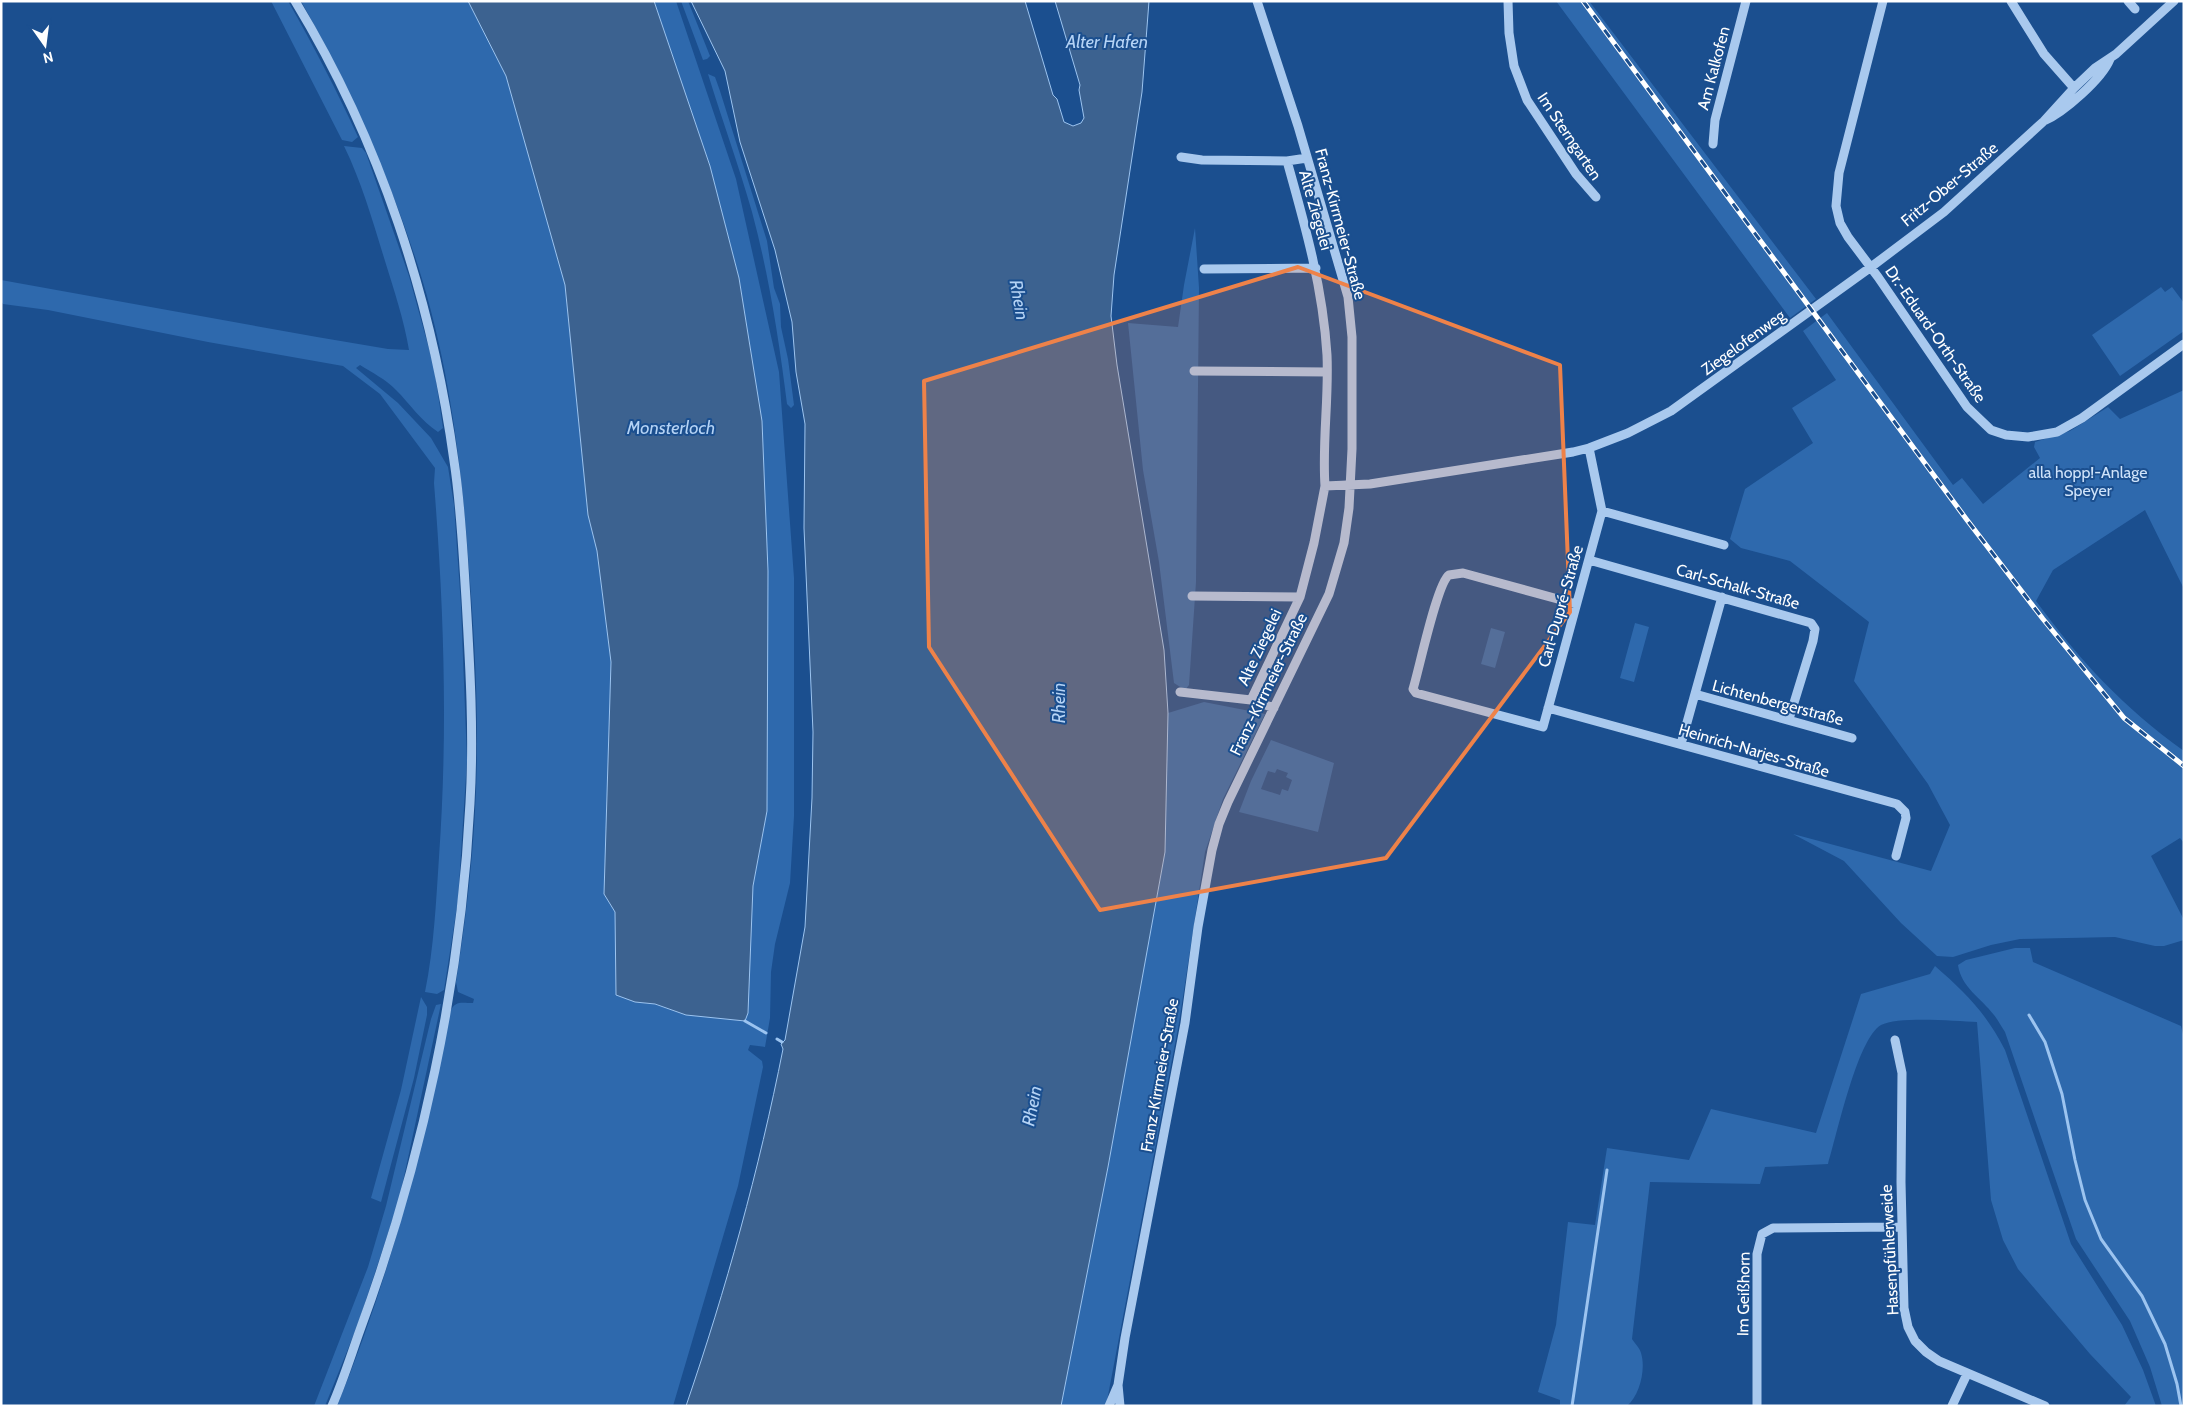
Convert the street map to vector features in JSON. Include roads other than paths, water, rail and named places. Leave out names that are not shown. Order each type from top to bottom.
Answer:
[{"type":"street","points":[[295,1],[332,67],[369,146],[402,235],[425,312],[435,354],[455,462],[463,548],[472,696],[471,802],[463,893],[454,962],[434,1074],[398,1220],[378,1282],[332,1406]]},
{"type":"street","name":"Franz-Kirrmeier-Straße","points":[[1109,1406],[1118,1385],[1146,1222],[1185,1023],[1198,927],[1212,850],[1219,824],[1228,802],[1329,594],[1344,543],[1351,485],[1353,382],[1348,297],[1280,68],[1257,1]]},
{"type":"street","name":"Im Sterngarten","points":[[1508,1],[1509,32],[1514,66],[1527,100],[1585,187],[1596,197]]},
{"type":"street","name":"Am Kalkofen","points":[[1713,144],[1714,120],[1746,1]]},
{"type":"street","points":[[1871,267],[1848,237],[1840,223],[1836,206],[1836,191],[1883,1]]},
{"type":"street","points":[[2011,1],[2044,54],[2074,88]]},
{"type":"street","points":[[2128,1],[2135,9]]},
{"type":"street","name":"Fritz-Ober-Straße","points":[[1871,267],[1944,212],[2044,121],[2095,68],[2110,59],[2174,1]]},
{"type":"street","name":"Fritz-Ober-Straße","points":[[2044,121],[2055,116],[2097,78],[2107,67],[2110,59]]},
{"type":"street","name":"Alte Ziegelei","points":[[1181,157],[1202,160],[1287,160],[1307,158]]},
{"type":"street","name":"Alte Ziegelei","points":[[1180,692],[1251,700],[1300,596],[1314,543],[1324,486],[1326,339],[1316,268],[1287,160]]},
{"type":"street","name":"Dr.-Eduard-Orth-Straße","points":[[1871,267],[1967,406],[1991,430],[2006,435],[2021,438],[2038,436],[2067,427],[2184,344]]},
{"type":"street","name":"Ziegelofenweg","points":[[1351,485],[1390,482],[1589,448],[1628,433],[1681,405],[1871,267]]},
{"type":"street","name":"Alte Ziegelei","points":[[1204,269],[1316,268]]},
{"type":"street","points":[[1194,371],[1327,372]]},
{"type":"street","name":"Carl-Dupré-Straße","points":[[1576,604],[1463,573],[1449,575],[1444,580],[1435,607],[1413,689],[1416,694],[1543,727],[1602,511],[1589,448]]},
{"type":"street","points":[[1324,486],[1351,485]]},
{"type":"street","points":[[1602,511],[1724,544]]},
{"type":"street","name":"Carl-Schalk-Straße","points":[[1589,560],[1808,621],[1815,629],[1814,641],[1789,719]]},
{"type":"street","name":"Alte Ziegelei","points":[[1192,596],[1300,596]]},
{"type":"street","name":"Lichtenbergerstraße","points":[[1681,744],[1722,597]]},
{"type":"street","name":"Lichtenbergerstraße","points":[[1695,694],[1852,738]]},
{"type":"street","points":[[1251,700],[1274,708]]},
{"type":"street","name":"Heinrich-Narjes-Straße","points":[[1548,708],[1897,804],[1906,812],[1906,818],[1896,856]]},
{"type":"street","name":"Hasenpfühlerweide","points":[[1895,1040],[1902,1073],[1901,1227],[1904,1308],[1908,1327],[1915,1341],[1939,1361],[2045,1406]]},
{"type":"street","name":"Im Geißhorn","points":[[1758,1406],[1757,1254],[1762,1234],[1773,1228],[1901,1227]]},
{"type":"street","points":[[1952,1406],[1967,1374]]},
{"type":"street","name":"Franz-Kirrmeier-Straße","points":[[1118,1385],[1120,1406]]},
{"type":"water","name":"Monsterloch","points":[[468,1],[654,1],[710,166],[739,278],[762,421],[768,571],[767,811],[753,886],[748,1013],[745,1021],[686,1015],[655,1004],[635,1002],[616,995],[615,912],[604,894],[611,662],[597,551],[588,515],[565,285],[506,76]]},
{"type":"water","points":[[691,1],[1025,1],[1053,95],[1057,99],[1064,122],[1073,126],[1081,123],[1084,118],[1079,90],[1080,85],[1055,1],[1149,1],[1142,92],[1114,275],[1111,316],[1117,365],[1164,650],[1168,713],[1165,852],[1108,1167],[1061,1406],[686,1406],[728,1274],[774,1094],[783,1049],[781,1044],[785,1040],[805,927],[812,798],[813,732],[804,528],[805,424],[796,372],[792,322],[775,250],[740,142],[725,71]]},
{"type":"waterway","points":[[2029,1015],[2045,1042],[2062,1094],[2085,1200],[2101,1239],[2142,1296],[2165,1344],[2177,1384],[2181,1406]]},
{"type":"waterway","points":[[745,1021],[766,1033]]},
{"type":"waterway","points":[[777,1039],[782,1042]]},
{"type":"waterway","points":[[1572,1406],[1607,1170]]},
{"type":"railway","points":[[1583,1],[1967,520],[2043,619],[2124,718],[2184,766]]},
{"type":"water label","name":"Alter Hafen","points":[[1107,42]]},
{"type":"water label","name":"Rhein","points":[[1019,300]]},
{"type":"water label","name":"Rhein","points":[[1059,703]]},
{"type":"water label","name":"Rhein","points":[[1032,1106]]},
{"type":"park label","name":"alla hopp!-Anlage Speyer","points":[[2088,481]]}]
